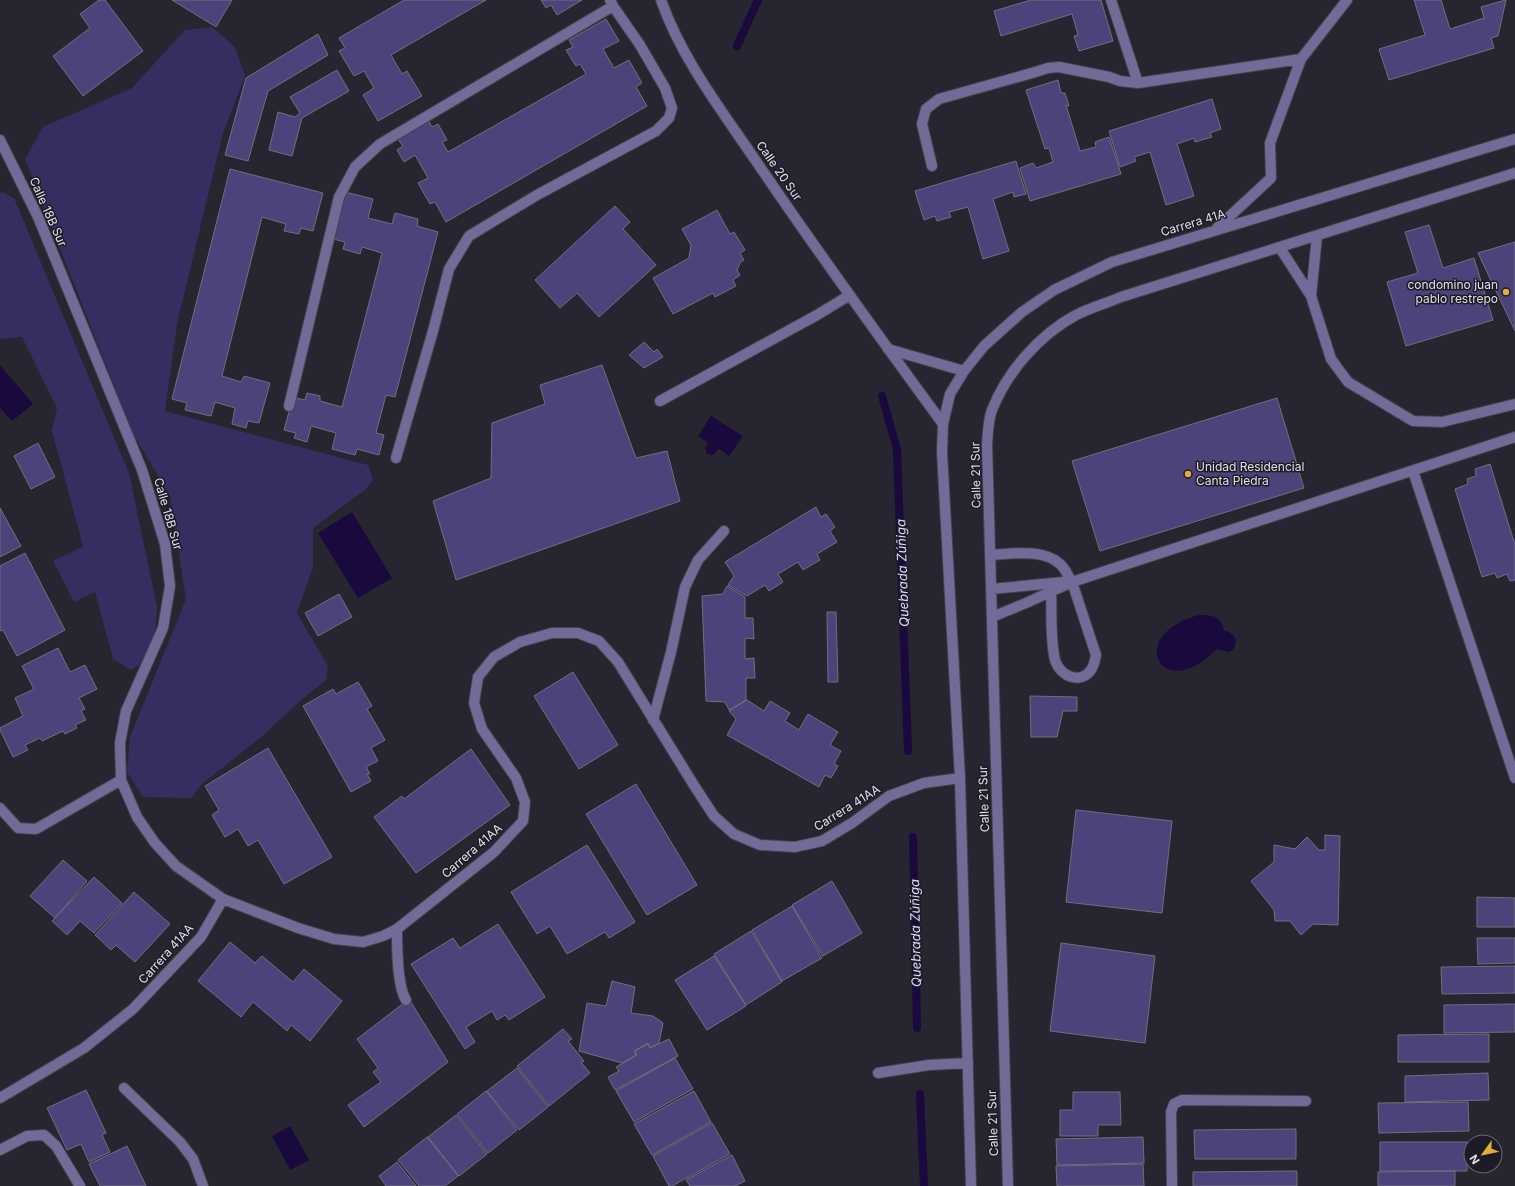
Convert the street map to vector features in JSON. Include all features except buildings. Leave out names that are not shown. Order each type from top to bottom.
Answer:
[{"type":"street","name":"Calle 20 Sur","points":[[662,0],[684,52],[709,92],[774,188],[942,424]]},
{"type":"street","points":[[1112,0],[1138,83]]},
{"type":"street","points":[[1214,230],[1271,178],[1270,144],[1302,59],[1347,0]]},
{"type":"street","points":[[288,406],[339,197],[355,167],[380,144],[612,3],[640,45],[665,88],[672,108],[669,118],[656,131],[537,195],[469,236],[449,269],[433,331],[396,458]]},
{"type":"street","points":[[932,166],[922,124],[926,108],[938,99],[1048,68],[1059,67],[1109,77],[1120,81],[1138,83],[1302,59]]},
{"type":"street","name":"Carrera 41A","points":[[942,424],[950,394],[964,371],[984,346],[1022,312],[1054,290],[1112,262],[1515,139]]},
{"type":"street","name":"Calle 18B Sur","points":[[0,140],[38,217],[142,470],[165,544],[170,586],[163,628],[126,712],[120,742],[121,780],[137,817],[155,843],[176,866],[223,899]]},
{"type":"street","points":[[1515,173],[1280,248],[1311,296],[1331,359],[1348,382],[1413,421],[1442,422],[1515,404]]},
{"type":"street","points":[[1311,296],[1316,236]]},
{"type":"street","name":"Calle 21 Sur","points":[[1008,1186],[987,444],[991,412],[1006,384],[1026,356],[1047,335],[1076,315],[1122,297],[1280,248]]},
{"type":"street","points":[[660,401],[818,316],[850,295]]},
{"type":"street","points":[[888,349],[964,371]]},
{"type":"street","name":"Calle 21 Sur","points":[[942,424],[942,452],[960,778],[972,1186]]},
{"type":"street","points":[[992,617],[1072,582],[1515,438]]},
{"type":"street","points":[[1414,471],[1515,778]]},
{"type":"street","points":[[653,720],[671,652],[685,587],[698,560],[724,531]]},
{"type":"street","points":[[990,555],[1036,553],[1048,556],[1059,563],[1072,582],[1096,655],[1091,671],[1080,678],[1063,674],[1058,668],[1055,660],[1051,592]]},
{"type":"street","points":[[991,589],[1072,582]]},
{"type":"street","name":"Carrera 41AA","points":[[0,1098],[84,1048],[133,1009],[201,938],[223,899],[298,928],[334,939],[363,942],[383,936],[397,929],[494,852],[523,821],[525,802],[516,778],[482,729],[474,702],[478,677],[494,657],[520,642],[552,633],[578,633],[599,641],[618,662],[714,816],[734,834],[760,845],[795,847],[822,841],[852,823],[889,796],[924,782],[960,778]]},
{"type":"street","points":[[0,808],[18,828],[36,828],[121,780]]},
{"type":"street","points":[[397,929],[399,971],[403,996],[406,1000]]},
{"type":"street","points":[[878,1073],[929,1065],[968,1063]]},
{"type":"street","points":[[124,1088],[180,1142],[193,1159],[203,1186]]},
{"type":"street","points":[[1172,1186],[1171,1112],[1174,1104],[1182,1100],[1306,1101]]},
{"type":"street","points":[[0,1150],[27,1136],[44,1135],[56,1146],[80,1186]]},
{"type":"shaded area","points":[[212,27],[235,47],[245,76],[223,133],[177,324],[165,411],[368,465],[373,480],[365,490],[313,528],[313,567],[297,613],[328,666],[326,680],[299,702],[259,739],[203,783],[191,798],[143,797],[127,772],[130,737],[186,599],[170,496],[132,432],[25,159],[43,127],[132,88],[185,30]]},
{"type":"shaded area","points":[[2,192],[14,198],[129,473],[157,607],[155,636],[142,663],[131,670],[113,659],[95,592],[74,602],[53,561],[82,547],[84,550],[52,431],[57,408],[22,337],[0,339],[0,194]]},
{"type":"shaded area","points":[[0,365],[33,404],[12,421],[0,408]]},
{"type":"shaded area","points":[[711,416],[743,436],[729,456],[719,449],[713,455],[707,454],[705,448],[708,443],[698,436]]},
{"type":"shaded area","points":[[352,512],[392,578],[358,598],[318,533]]},
{"type":"shaded area","points":[[1199,615],[1212,616],[1221,622],[1224,630],[1231,633],[1235,637],[1236,643],[1233,650],[1228,652],[1217,649],[1197,665],[1180,671],[1167,669],[1159,661],[1157,650],[1162,637],[1176,625]]},
{"type":"shaded area","points":[[290,1126],[309,1160],[290,1170],[272,1136]]},
{"type":"waterway","name":"Quebrada Zúñiga","points":[[737,46],[758,0]]},
{"type":"waterway","name":"Quebrada Zúñiga","points":[[882,396],[897,449],[908,751]]},
{"type":"waterway","name":"Quebrada Zúñiga","points":[[913,837],[917,1028]]},
{"type":"waterway","name":"Quebrada Zúñiga","points":[[920,1094],[924,1186]]},
{"type":"place","name":"condomino juan pablo restrepo","points":[[1506,292]]},
{"type":"place","name":"Unidad Residencial Canta Piedra","points":[[1188,474]]}]
